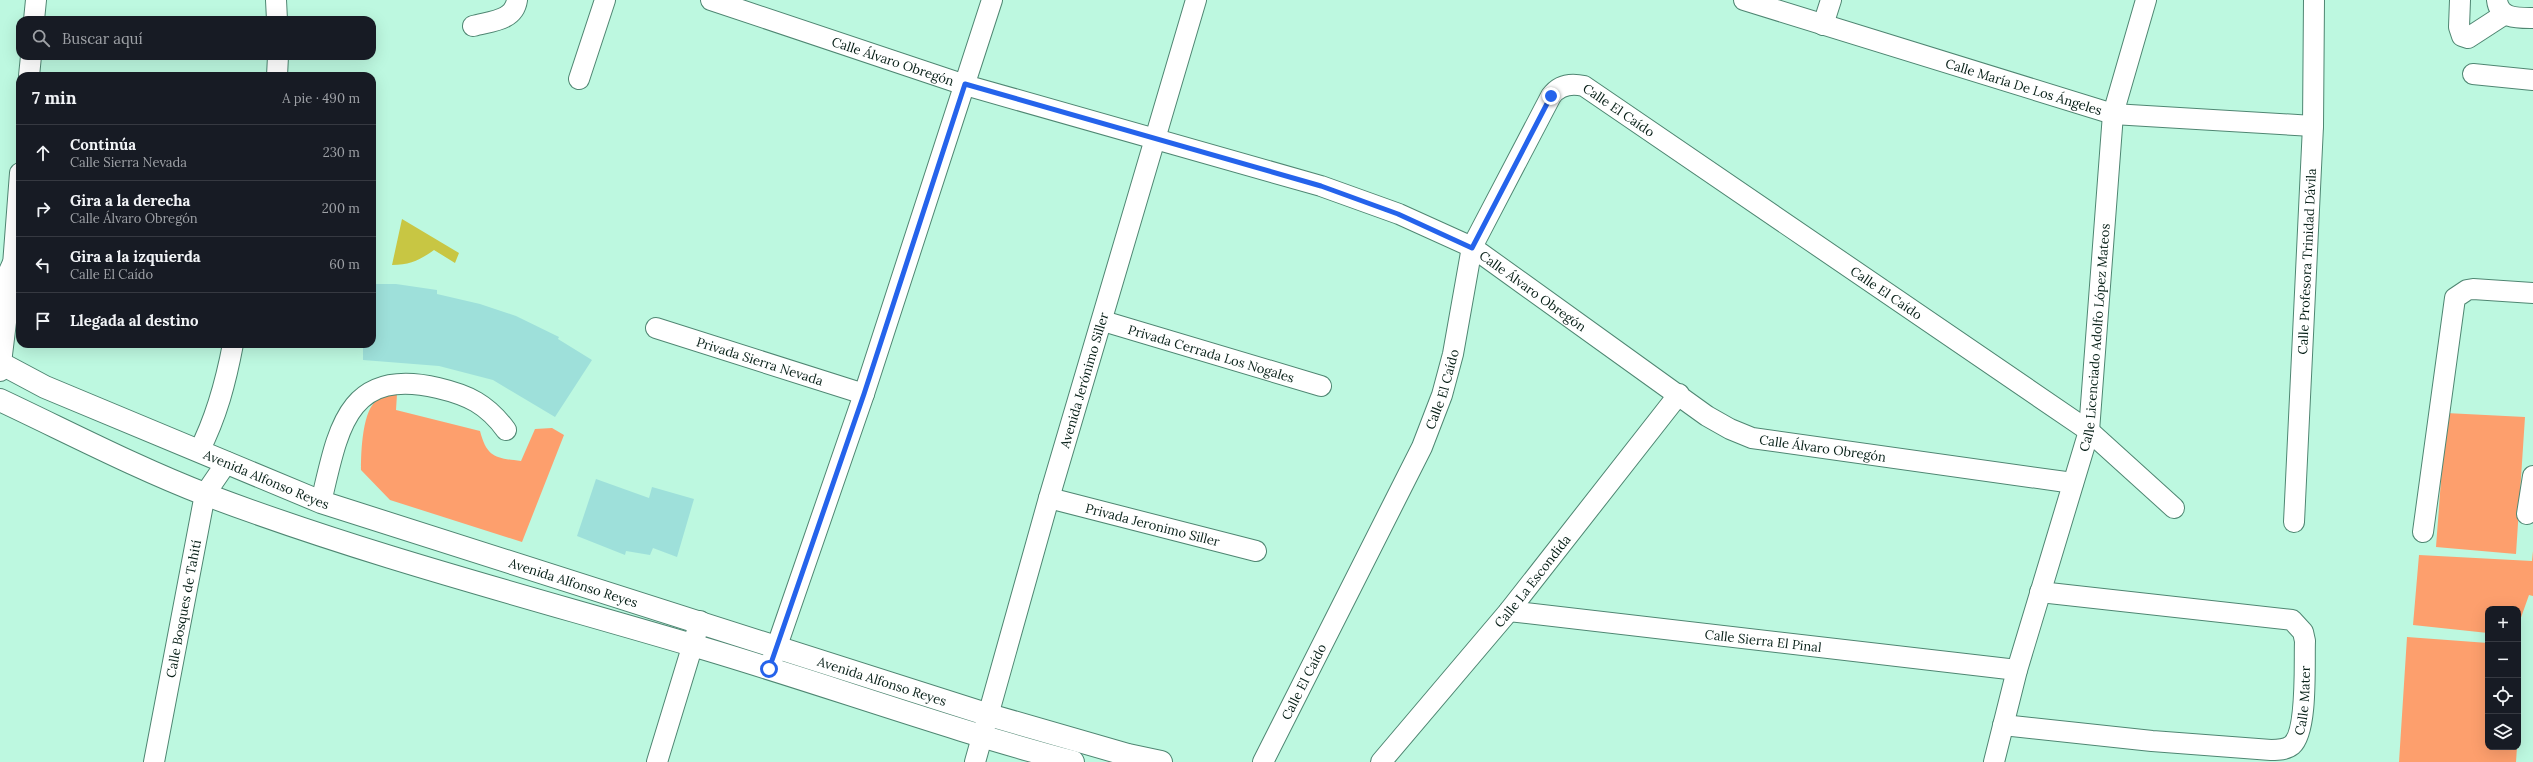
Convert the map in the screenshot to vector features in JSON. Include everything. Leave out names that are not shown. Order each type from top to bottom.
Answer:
[{"type":"main road","points":[[0,294],[13,264]]},
{"type":"main road","name":"Avenida Alfonso Reyes","points":[[0,366],[321,502],[700,621],[989,715],[1128,755],[1161,762]]},
{"type":"main road","name":"Avenida Alfonso Reyes","points":[[0,400],[205,494],[449,576],[694,645],[982,738],[1073,762]]},
{"type":"street","points":[[34,16],[36,0]]},
{"type":"street","points":[[276,0],[277,16]]},
{"type":"street","points":[[473,26],[510,16],[516,8],[518,0]]},
{"type":"street","points":[[579,79],[605,0]]},
{"type":"street","name":"Calle Álvaro Obregón","points":[[712,0],[965,84],[1155,137],[1321,186],[1398,214],[1472,248],[1707,416],[1730,429],[1752,438],[2073,483]]},
{"type":"street","points":[[769,669],[864,394],[992,0]]},
{"type":"street","name":"Avenida Jerónimo Siller","points":[[975,762],[1049,498],[1103,321],[1155,137],[1196,0]]},
{"type":"street","name":"Calle María De Los Ángeles","points":[[1744,0],[2113,114],[2313,126]]},
{"type":"street","points":[[1823,25],[1830,0]]},
{"type":"street","name":"Calle Licenciado Adolfo López Mateos","points":[[1994,762],[2017,670],[2089,431],[2113,114],[2146,0]]},
{"type":"street","name":"Calle Profesora Trinidad Dávila","points":[[2294,522],[2313,126],[2314,0]]},
{"type":"street","points":[[2460,0],[2459,27],[2462,36],[2468,38],[2501,7],[2512,18],[2533,18]]},
{"type":"street","points":[[29,72],[31,60]]},
{"type":"street","points":[[277,72],[278,60]]},
{"type":"street","points":[[2473,74],[2533,80]]},
{"type":"street","name":"Calle El Caído","points":[[1263,762],[1422,447],[1442,395],[1453,354],[1472,248],[1551,96],[1564,86],[1575,84],[1584,86],[2089,431],[2174,508]]},
{"type":"street","points":[[0,366],[13,264],[16,225]]},
{"type":"street","points":[[2422,532],[2455,298],[2467,290],[2474,289],[2533,294]]},
{"type":"street","name":"Privada Cerrada Los Nogales","points":[[1103,321],[1321,386]]},
{"type":"street","name":"Privada Sierra Nevada","points":[[656,328],[864,394]]},
{"type":"street","points":[[199,450],[224,388],[232,348]]},
{"type":"street","points":[[321,502],[338,435],[360,400],[373,389],[402,383],[458,392],[492,412],[506,430]]},
{"type":"street","name":"Calle La Escondida","points":[[1381,762],[1509,611],[1678,394]]},
{"type":"street","name":"Calle Bosques de Tahití","points":[[154,762],[205,494],[227,462]]},
{"type":"street","points":[[2527,514],[2533,476]]},
{"type":"street","name":"Privada Jeronimo Siller","points":[[1049,498],[1256,551]]},
{"type":"street","name":"Calle Mater","points":[[2003,725],[2152,742],[2271,750],[2283,749],[2292,745],[2300,728],[2305,641],[2303,632],[2292,620],[2040,592]]},
{"type":"street","name":"Calle Sierra El Pinal","points":[[1509,611],[2017,670]]},
{"type":"street","points":[[657,762],[694,645],[700,621]]},
{"type":"shaded area","points":[[402,219],[459,253],[455,263],[434,250],[424,257],[414,261],[392,265]]},
{"type":"shaded area","points":[[397,394],[396,410],[480,431],[489,452],[505,459],[521,461],[535,429],[552,428],[564,435],[522,542],[390,500],[361,470],[361,453],[366,420],[369,411],[373,404],[379,399],[385,396]]},
{"type":"shaded area","points":[[2446,413],[2525,417],[2516,554],[2436,547]]},
{"type":"shaded area","points":[[2533,551],[2533,596],[2529,595],[2521,618],[2521,606],[2485,606],[2485,633],[2413,625],[2419,555],[2532,561]]},
{"type":"shaded area","points":[[2407,637],[2485,643],[2485,750],[2517,750],[2516,762],[2399,762]]},
{"type":"building","points":[[376,284],[396,284],[437,290],[437,294],[480,304],[516,316],[559,337],[558,339],[592,360],[555,417],[493,380],[439,366],[363,360],[363,348],[376,348]]},
{"type":"building","points":[[596,479],[649,498],[652,487],[694,499],[677,557],[653,548],[650,555],[626,551],[625,555],[577,536]]},
{"type":"route","points":[[769,669],[864,394],[965,84],[1155,137],[1321,186],[1398,214],[1472,248],[1551,96]]}]
